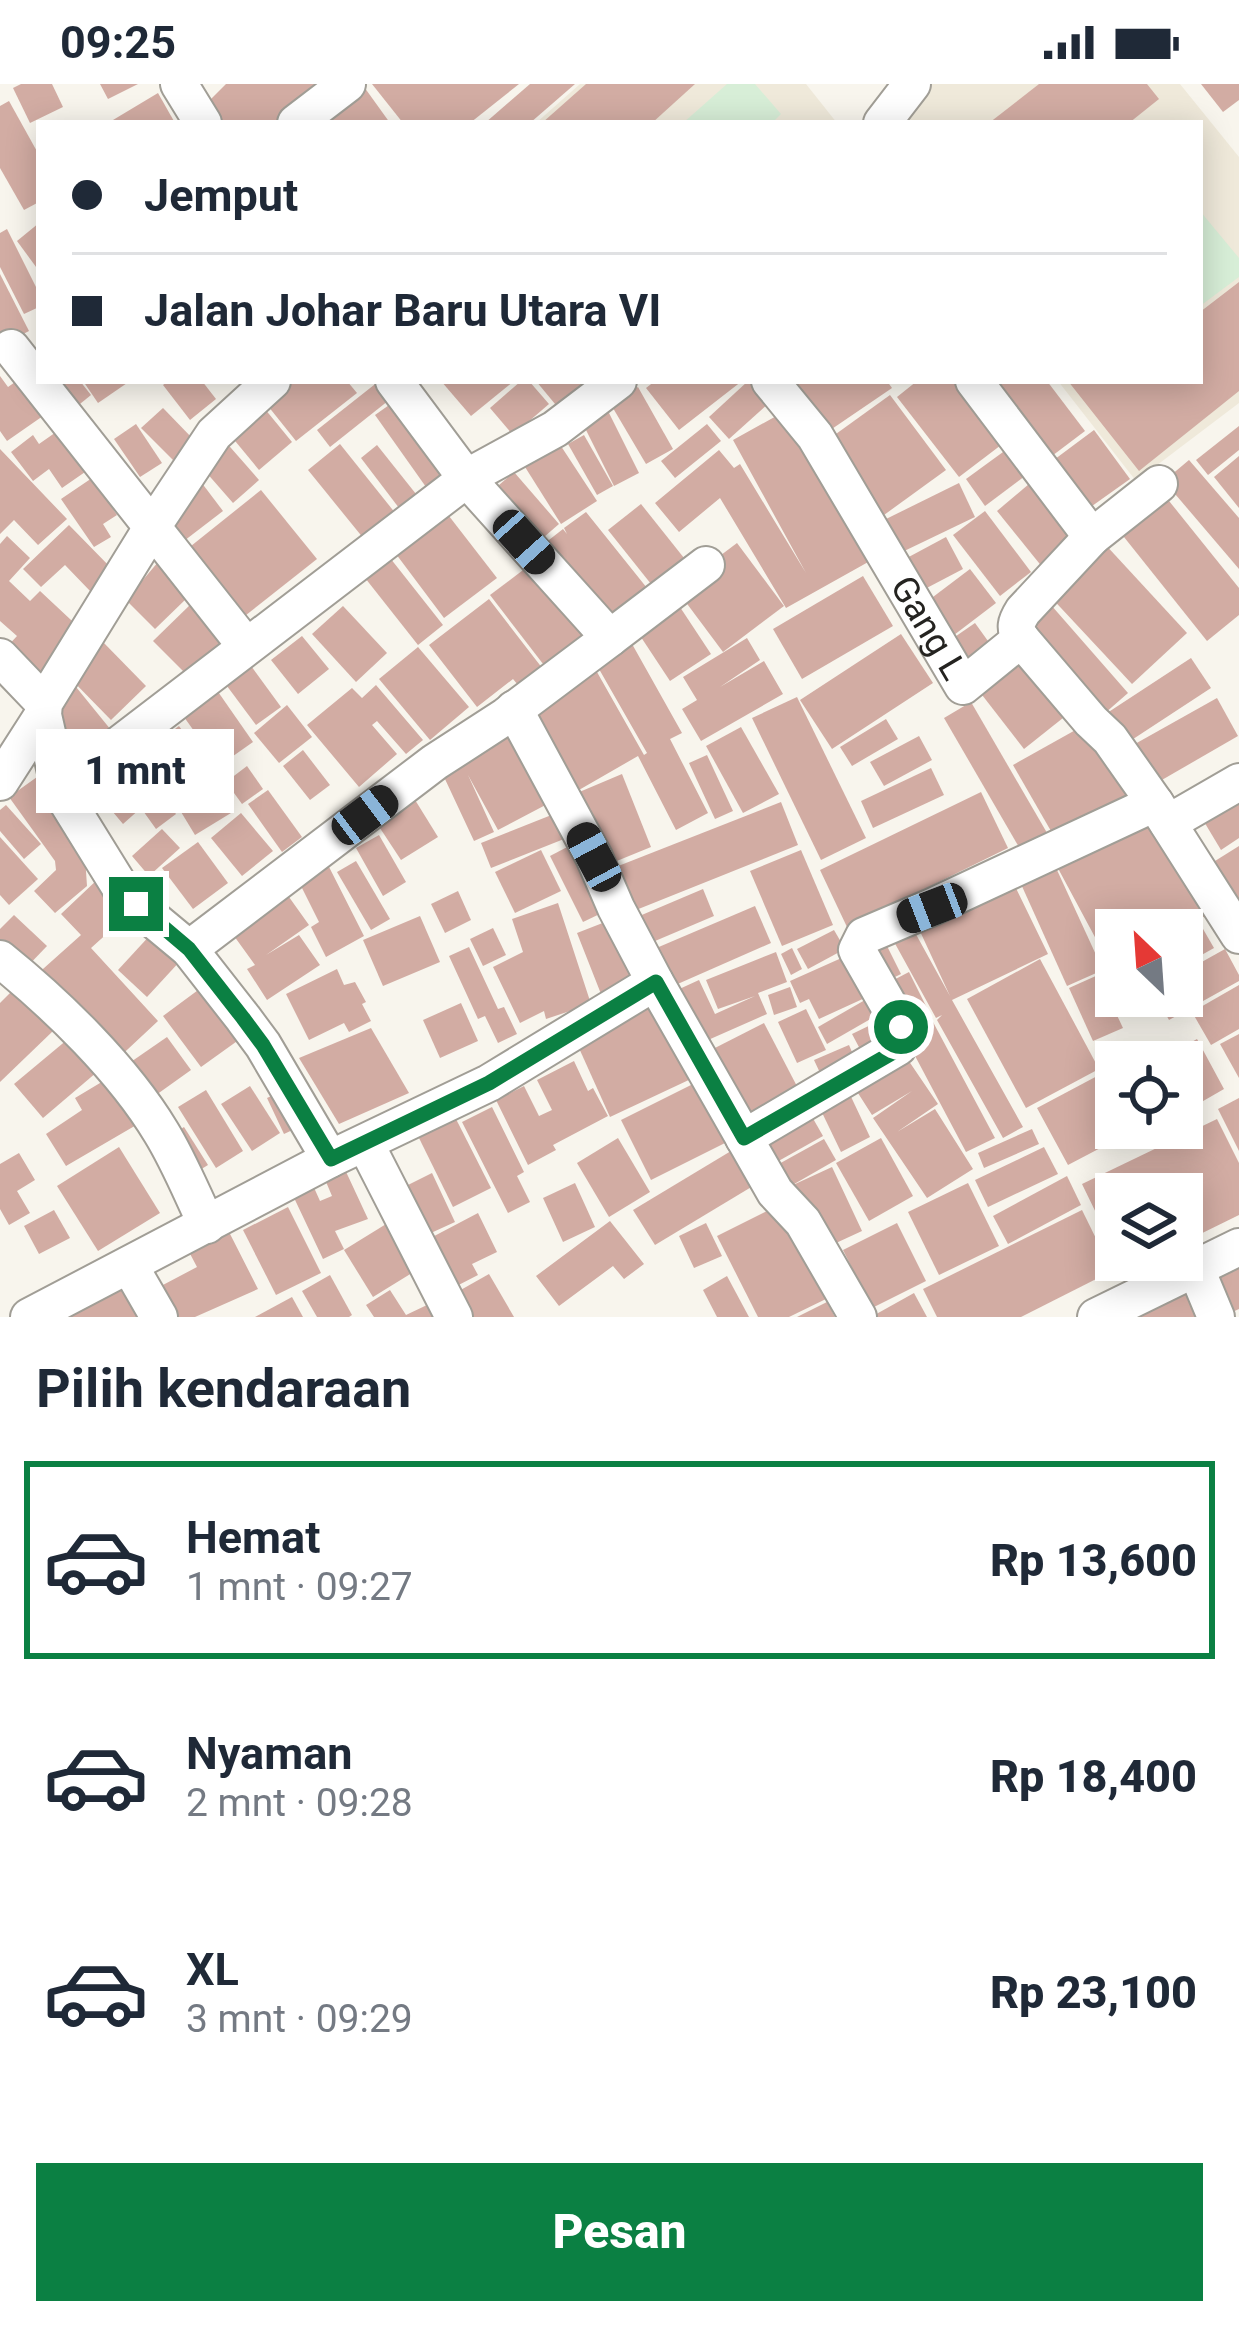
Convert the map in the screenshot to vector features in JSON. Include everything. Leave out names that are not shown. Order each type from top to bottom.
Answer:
[{"type":"street","points":[[179,84],[201,120]]},
{"type":"street","points":[[300,120],[347,84]]},
{"type":"street","points":[[884,120],[912,84]]},
{"type":"street","points":[[17,343],[36,369]]},
{"type":"street","points":[[47,384],[246,646]]},
{"type":"street","points":[[0,782],[214,434],[269,384]]},
{"type":"street","points":[[396,384],[467,479],[610,638]]},
{"type":"street","points":[[60,790],[467,479],[555,429],[614,384]]},
{"type":"street","name":"Gang L","points":[[772,384],[815,436],[963,686],[1022,639],[1110,740],[1239,934]]},
{"type":"street","points":[[976,384],[1092,537]]},
{"type":"street","points":[[1022,639],[1016,630],[1023,611],[1092,537],[1159,484]]},
{"type":"street","points":[[189,949],[706,565]]},
{"type":"street","points":[[0,657],[44,709],[60,790],[120,887],[189,949],[263,1045],[331,1159]]},
{"type":"street","points":[[514,709],[594,857],[616,908],[744,1138],[776,1192],[803,1222],[858,1317]]},
{"type":"street","points":[[744,1138],[898,1047],[901,1027],[857,950],[864,936],[1239,782]]},
{"type":"street","points":[[0,959],[62,1012],[135,1096],[161,1132],[207,1225]]},
{"type":"street","points":[[29,1317],[331,1159],[489,1083],[656,982]]},
{"type":"street","points":[[365,1143],[454,1317]]},
{"type":"street","points":[[1203,1265],[1239,1247]]},
{"type":"street","points":[[129,1265],[159,1317]]},
{"type":"street","points":[[1096,1317],[1171,1281]]},
{"type":"street","points":[[1201,1281],[1216,1317]]},
{"type":"shaded area","points":[[580,84],[806,84],[835,120],[539,120]]},
{"type":"shaded area","points":[[907,84],[1180,84],[1239,157],[1239,403],[1136,481],[1060,384],[1203,384],[1203,120],[885,120]]},
{"type":"green space","points":[[727,84],[755,84],[781,114],[775,120],[686,120]]},
{"type":"green space","points":[[1203,215],[1239,258],[1239,277],[1203,304]]},
{"type":"building","points":[[52,84],[63,107],[30,123],[13,88]]},
{"type":"building","points":[[100,84],[138,84],[108,99]]},
{"type":"building","points":[[226,84],[343,84],[296,120],[207,120],[201,109]]},
{"type":"building","points":[[362,84],[388,120],[320,120]]},
{"type":"building","points":[[372,84],[519,84],[474,120],[401,120]]},
{"type":"building","points":[[530,84],[575,84],[533,120],[488,120]]},
{"type":"building","points":[[586,84],[695,84],[655,120],[545,120]]},
{"type":"building","points":[[1039,84],[1147,84],[1159,99],[1133,120],[993,120]]},
{"type":"building","points":[[1201,84],[1239,84],[1239,100],[1223,112]]},
{"type":"building","points":[[158,93],[173,120],[113,120]]},
{"type":"building","points":[[9,101],[36,150],[36,204],[24,210],[0,168],[0,106]]},
{"type":"building","points":[[36,225],[36,267],[17,241]]},
{"type":"building","points":[[7,229],[36,287],[36,308],[24,314],[0,267],[0,233]]},
{"type":"building","points":[[0,274],[29,331],[0,346]]},
{"type":"building","points":[[1239,282],[1239,391],[1139,471],[1070,384],[1203,384],[1203,310]]},
{"type":"building","points":[[28,373],[53,409],[7,441],[0,431],[0,376],[8,387]]},
{"type":"building","points":[[55,384],[82,384],[91,395],[75,408]]},
{"type":"building","points":[[85,384],[126,384],[98,403]]},
{"type":"building","points":[[204,384],[216,399],[190,420],[163,385]]},
{"type":"building","points":[[275,384],[350,384],[357,393],[296,441],[260,396]]},
{"type":"building","points":[[375,384],[398,393],[330,447],[317,430]]},
{"type":"building","points":[[444,384],[510,384],[471,416]]},
{"type":"building","points":[[518,384],[532,384],[549,404],[513,435],[490,408]]},
{"type":"building","points":[[538,384],[584,384],[587,388],[560,410]]},
{"type":"building","points":[[651,384],[738,384],[679,430],[646,388]]},
{"type":"building","points":[[745,384],[768,384],[778,395],[729,439],[709,417]]},
{"type":"building","points":[[788,384],[889,384],[892,388],[823,435]]},
{"type":"building","points":[[913,384],[960,384],[1005,442],[959,477],[897,397]]},
{"type":"building","points":[[983,384],[1049,384],[1085,431],[1044,462]]},
{"type":"building","points":[[638,387],[673,449],[646,464],[610,403]]},
{"type":"building","points":[[890,395],[946,470],[884,515],[829,439]]},
{"type":"building","points":[[399,398],[450,470],[426,487],[375,415]]},
{"type":"building","points":[[260,403],[292,442],[259,470],[226,430]]},
{"type":"building","points":[[163,408],[194,440],[173,460],[141,428]]},
{"type":"building","points":[[787,410],[870,561],[786,608],[720,498],[679,532],[655,503],[719,450],[734,468],[740,464],[806,573],[733,440]]},
{"type":"building","points":[[608,411],[639,473],[614,486],[583,424]]},
{"type":"building","points":[[69,423],[98,463],[62,488],[49,469],[33,481],[11,452],[33,435],[39,444]]},
{"type":"building","points":[[136,424],[162,463],[140,477],[114,439]]},
{"type":"building","points":[[707,424],[721,441],[675,478],[661,461]]},
{"type":"building","points":[[1239,426],[1239,450],[1208,475],[1196,460]]},
{"type":"building","points":[[1094,430],[1130,479],[1078,516],[1043,468]]},
{"type":"building","points":[[584,435],[613,486],[597,495],[568,444]]},
{"type":"building","points":[[555,437],[597,501],[561,524],[520,459]]},
{"type":"building","points":[[224,440],[259,480],[233,503],[198,463]]},
{"type":"building","points":[[340,444],[396,514],[364,539],[308,470]]},
{"type":"building","points":[[1014,444],[1033,470],[985,506],[966,479]]},
{"type":"building","points":[[377,445],[416,494],[399,508],[361,458]]},
{"type":"building","points":[[0,449],[67,519],[38,545],[14,520],[0,534]]},
{"type":"building","points":[[1239,456],[1239,508],[1214,477]]},
{"type":"building","points":[[1189,460],[1239,518],[1239,569],[1164,481]]},
{"type":"building","points":[[514,472],[559,524],[536,544],[491,492]]},
{"type":"building","points":[[195,474],[223,511],[180,544],[169,527]]},
{"type":"building","points":[[92,478],[117,515],[103,524],[111,537],[94,547],[61,499]]},
{"type":"building","points":[[959,483],[975,517],[898,554],[882,521]]},
{"type":"building","points":[[1029,484],[1076,541],[1043,568],[997,511]]},
{"type":"building","points":[[1157,486],[1239,588],[1239,615],[1207,641],[1112,522]]},
{"type":"building","points":[[261,490],[317,559],[241,619],[186,550]]},
{"type":"building","points":[[641,504],[688,563],[655,589],[608,530]]},
{"type":"building","points":[[442,507],[497,578],[444,618],[390,546]]},
{"type":"building","points":[[985,511],[1031,572],[1000,596],[953,535]]},
{"type":"building","points":[[586,512],[651,593],[604,629],[540,547],[563,529],[567,534],[564,528]]},
{"type":"building","points":[[69,525],[114,571],[91,592],[65,565],[41,587],[23,569]]},
{"type":"building","points":[[7,536],[30,558],[9,581],[30,601],[40,591],[86,634],[42,682],[5,649],[17,636],[0,621],[0,544]]},
{"type":"building","points":[[946,537],[963,569],[921,591],[905,559]]},
{"type":"building","points":[[1103,542],[1187,633],[1132,684],[1047,593]]},
{"type":"building","points":[[737,543],[784,606],[723,652],[676,589]]},
{"type":"building","points":[[383,549],[443,625],[418,645],[358,569]]},
{"type":"building","points":[[164,555],[188,597],[155,629],[126,600]]},
{"type":"building","points":[[531,564],[592,641],[550,673],[490,595]]},
{"type":"building","points":[[970,569],[996,603],[954,635],[929,600]]},
{"type":"building","points":[[863,576],[893,626],[802,679],[773,629]]},
{"type":"building","points":[[1044,597],[1128,693],[1104,714],[1020,618]]},
{"type":"building","points":[[674,598],[711,654],[670,681],[633,625]]},
{"type":"building","points":[[489,599],[546,673],[523,691],[513,679],[477,707],[429,645]]},
{"type":"building","points":[[193,602],[230,640],[191,679],[153,641]]},
{"type":"building","points":[[343,606],[387,653],[356,682],[312,634]]},
{"type":"building","points":[[975,623],[998,655],[969,675],[946,643]]},
{"type":"building","points":[[901,634],[933,683],[832,749],[800,700]]},
{"type":"building","points":[[627,635],[682,733],[670,739],[708,813],[676,830],[638,756],[572,794],[522,705],[593,665],[644,755],[647,753],[591,655]]},
{"type":"building","points":[[302,636],[329,669],[298,694],[271,660]]},
{"type":"building","points":[[747,638],[760,660],[720,687],[764,661],[783,694],[701,741],[682,709],[697,700],[683,677]]},
{"type":"building","points":[[102,641],[146,686],[111,720],[67,675]]},
{"type":"building","points":[[1022,644],[1073,710],[1024,749],[972,682]]},
{"type":"building","points":[[418,647],[469,707],[430,740],[379,679]]},
{"type":"building","points":[[1191,658],[1211,688],[1124,745],[1104,715]]},
{"type":"building","points":[[249,663],[281,707],[256,725],[224,682]]},
{"type":"building","points":[[72,682],[111,730],[78,760],[48,724]]},
{"type":"building","points":[[376,685],[423,740],[406,754],[377,721],[372,725],[397,754],[359,787],[307,725],[352,688],[362,698]]},
{"type":"building","points":[[214,686],[253,742],[219,766],[179,710]]},
{"type":"building","points":[[797,697],[866,838],[821,860],[752,718]]},
{"type":"building","points":[[1217,698],[1238,736],[1148,788],[1126,749]]},
{"type":"building","points":[[971,702],[1050,838],[1023,854],[944,718]]},
{"type":"building","points":[[287,705],[312,737],[279,763],[254,733]]},
{"type":"building","points":[[886,719],[898,739],[852,766],[840,747]]},
{"type":"building","points":[[514,722],[555,800],[498,830],[468,775],[494,832],[474,841],[437,762]]},
{"type":"building","points":[[1088,723],[1134,803],[1059,845],[1013,765]]},
{"type":"building","points":[[179,726],[208,767],[188,782],[160,740]]},
{"type":"building","points":[[741,727],[779,794],[743,813],[706,746]]},
{"type":"building","points":[[919,736],[932,760],[884,786],[870,762]]},
{"type":"building","points":[[142,743],[160,765],[136,785],[118,763]]},
{"type":"building","points":[[303,750],[330,785],[310,800],[283,766]]},
{"type":"building","points":[[707,755],[733,811],[715,819],[689,763]]},
{"type":"building","points":[[247,766],[263,789],[242,804],[226,782]]},
{"type":"building","points":[[117,767],[134,788],[149,777],[176,814],[156,829],[141,808],[123,824],[92,787]]},
{"type":"building","points":[[931,768],[944,795],[873,828],[861,801]]},
{"type":"building","points":[[622,774],[651,847],[607,865],[577,793]]},
{"type":"building","points":[[37,777],[84,842],[87,886],[55,913],[34,891],[56,870],[55,861],[9,797]]},
{"type":"building","points":[[211,780],[231,813],[195,835],[175,802]]},
{"type":"building","points":[[1239,784],[1239,838],[1221,850],[1197,810]]},
{"type":"building","points":[[268,790],[302,837],[282,852],[248,804]]},
{"type":"building","points":[[981,792],[1008,848],[847,927],[820,870]]},
{"type":"building","points":[[412,795],[438,837],[401,860],[374,819]]},
{"type":"building","points":[[781,802],[798,845],[621,916],[603,872]]},
{"type":"building","points":[[6,805],[41,844],[24,859],[0,831],[0,810]]},
{"type":"building","points":[[1153,806],[1211,913],[1203,917],[1203,909],[1095,909],[1095,937],[1053,859]]},
{"type":"building","points":[[559,812],[569,837],[491,868],[481,843]]},
{"type":"building","points":[[241,813],[273,851],[242,876],[211,838]]},
{"type":"building","points":[[162,829],[180,848],[149,876],[132,856]]},
{"type":"building","points":[[379,835],[406,882],[383,896],[356,848]]},
{"type":"building","points":[[0,837],[38,879],[9,905],[0,895]]},
{"type":"building","points":[[198,842],[228,883],[193,909],[162,868]]},
{"type":"building","points":[[573,844],[606,911],[583,922],[550,856]]},
{"type":"building","points":[[1239,846],[1239,918],[1207,866]]},
{"type":"building","points":[[541,850],[561,891],[515,913],[495,872]]},
{"type":"building","points":[[801,850],[833,925],[782,946],[750,871]]},
{"type":"building","points":[[1051,857],[1095,953],[1095,974],[1067,986],[1016,873]]},
{"type":"building","points":[[325,859],[364,936],[326,957],[311,927],[319,922],[295,874]]},
{"type":"building","points":[[356,861],[390,919],[371,930],[337,872]]},
{"type":"building","points":[[99,878],[131,912],[91,948],[158,1021],[113,1063],[34,977],[81,935],[61,914]]},
{"type":"building","points":[[1013,882],[1048,954],[952,1000],[1023,1127],[1003,1138],[937,1020],[942,1015],[936,1018],[887,929],[907,918],[950,996],[918,927]]},
{"type":"building","points":[[703,889],[714,916],[648,944],[637,917]]},
{"type":"building","points":[[284,890],[309,925],[266,955],[299,935],[320,965],[267,1000],[247,969],[255,965],[229,929]]},
{"type":"building","points":[[458,891],[471,920],[445,933],[431,904]]},
{"type":"building","points":[[558,903],[591,1004],[546,1019],[544,1011],[520,1023],[493,967],[523,952],[512,919]]},
{"type":"building","points":[[755,906],[771,943],[664,990],[647,952]]},
{"type":"building","points":[[14,915],[47,946],[22,972],[0,951],[0,929]]},
{"type":"building","points":[[420,916],[440,962],[383,986],[363,940]]},
{"type":"building","points":[[618,917],[644,983],[603,999],[577,933]]},
{"type":"building","points":[[493,928],[506,955],[483,966],[470,939]]},
{"type":"building","points":[[1203,929],[1214,948],[1203,954]]},
{"type":"building","points":[[834,930],[845,949],[808,969],[797,949]]},
{"type":"building","points":[[153,932],[182,959],[147,997],[118,970]]},
{"type":"building","points":[[884,940],[901,974],[879,985],[862,950]]},
{"type":"building","points":[[469,947],[498,1009],[504,1007],[517,1034],[498,1043],[485,1016],[478,1019],[449,956]]},
{"type":"building","points":[[792,948],[802,969],[791,975],[781,954]]},
{"type":"building","points":[[1225,949],[1239,981],[1203,1001],[1203,961]]},
{"type":"building","points":[[776,952],[787,982],[758,993],[767,1014],[699,1044],[675,991],[699,980],[715,1014],[755,996],[718,1009],[706,980]]},
{"type":"building","points":[[846,956],[867,997],[819,1019],[809,999],[800,1003],[790,981]]},
{"type":"building","points":[[1040,959],[1095,1062],[1095,1071],[1026,1108],[967,999]]},
{"type":"building","points":[[337,969],[344,985],[355,982],[371,1021],[349,1032],[344,1023],[309,1040],[286,994]]},
{"type":"building","points":[[909,972],[933,1020],[906,1034],[882,986]]},
{"type":"building","points":[[1095,976],[1095,1017],[1118,1017],[1123,1028],[1093,1041],[1069,988]]},
{"type":"building","points":[[209,982],[247,1034],[201,1067],[163,1016]]},
{"type":"building","points":[[1239,985],[1239,1029],[1211,1045],[1195,1017],[1203,1017],[1203,1006]]},
{"type":"building","points":[[790,987],[797,1007],[774,1015],[768,995]]},
{"type":"building","points":[[13,990],[53,1031],[0,1082],[0,1003]]},
{"type":"building","points":[[660,999],[693,1078],[610,1117],[574,1037]]},
{"type":"building","points":[[865,1000],[874,1017],[827,1044],[818,1027]]},
{"type":"building","points":[[461,1003],[478,1041],[440,1058],[423,1020]]},
{"type":"building","points":[[806,1009],[826,1050],[797,1063],[778,1022]]},
{"type":"building","points":[[883,1019],[891,1035],[860,1049],[852,1034]]},
{"type":"building","points":[[933,1022],[995,1138],[966,1152],[905,1037]]},
{"type":"building","points":[[764,1023],[800,1092],[746,1121],[709,1051]]},
{"type":"building","points":[[371,1028],[409,1093],[339,1124],[299,1058]]},
{"type":"building","points":[[1239,1034],[1239,1078],[1220,1044]]},
{"type":"building","points":[[167,1037],[191,1070],[149,1100],[125,1066]]},
{"type":"building","points":[[68,1039],[97,1072],[43,1118],[14,1084]]},
{"type":"building","points":[[849,1045],[855,1059],[821,1075],[814,1060]]},
{"type":"building","points":[[900,1048],[938,1104],[897,1132],[935,1109],[973,1169],[927,1198],[873,1118],[912,1091],[872,1115],[849,1079]]},
{"type":"building","points":[[1203,1050],[1224,1089],[1203,1101]]},
{"type":"building","points":[[574,1061],[588,1091],[593,1088],[608,1116],[553,1145],[556,1150],[528,1165],[496,1100],[524,1086],[539,1116],[552,1110],[537,1080]]},
{"type":"building","points":[[110,1077],[138,1124],[66,1166],[46,1134],[82,1110],[75,1098]]},
{"type":"building","points":[[1095,1077],[1098,1149],[1068,1165],[1037,1108]]},
{"type":"building","points":[[697,1082],[727,1142],[651,1180],[621,1120]]},
{"type":"building","points":[[845,1084],[870,1137],[841,1152],[815,1098]]},
{"type":"building","points":[[250,1086],[280,1133],[252,1151],[221,1104]]},
{"type":"building","points":[[206,1090],[243,1151],[216,1168],[178,1107]]},
{"type":"building","points":[[284,1090],[301,1126],[284,1134],[267,1098]]},
{"type":"building","points":[[1239,1098],[1239,1151],[1218,1109]]},
{"type":"building","points":[[492,1107],[524,1172],[517,1176],[530,1202],[508,1213],[462,1122]]},
{"type":"building","points":[[811,1115],[823,1136],[775,1163],[763,1141]]},
{"type":"building","points":[[456,1119],[491,1188],[453,1207],[419,1138]]},
{"type":"building","points":[[1217,1119],[1239,1163],[1239,1215],[1203,1233],[1203,1173],[1105,1173],[1155,1149],[1203,1149],[1203,1126]]},
{"type":"building","points":[[184,1127],[208,1165],[190,1176],[167,1138]]},
{"type":"building","points":[[1032,1129],[1039,1144],[984,1168],[978,1153]]},
{"type":"building","points":[[618,1138],[650,1192],[609,1217],[577,1163]]},
{"type":"building","points":[[881,1138],[913,1196],[869,1221],[836,1163]]},
{"type":"building","points":[[824,1139],[836,1160],[789,1187],[777,1165]]},
{"type":"building","points":[[119,1147],[160,1213],[98,1251],[57,1186]]},
{"type":"building","points":[[1044,1147],[1058,1174],[988,1207],[975,1180]]},
{"type":"building","points":[[731,1151],[753,1186],[655,1245],[633,1210]]},
{"type":"building","points":[[19,1153],[35,1180],[17,1191],[30,1213],[9,1225],[0,1209],[0,1164]]},
{"type":"building","points":[[341,1161],[368,1219],[335,1231],[344,1249],[323,1259],[287,1183],[307,1172],[320,1201],[332,1196],[321,1170]]},
{"type":"building","points":[[832,1167],[862,1231],[823,1249],[793,1185]]},
{"type":"building","points":[[432,1173],[455,1222],[420,1238],[398,1190]]},
{"type":"building","points":[[1067,1176],[1081,1205],[1008,1244],[993,1216]]},
{"type":"building","points":[[1095,1178],[1095,1211],[1082,1184]]},
{"type":"building","points":[[575,1183],[595,1227],[563,1242],[543,1198]]},
{"type":"building","points":[[968,1183],[999,1246],[939,1275],[908,1212]]},
{"type":"building","points":[[781,1204],[828,1298],[789,1317],[758,1317],[717,1236]]},
{"type":"building","points":[[288,1207],[321,1273],[276,1295],[243,1230]]},
{"type":"building","points":[[54,1210],[70,1238],[39,1254],[24,1226]]},
{"type":"building","points":[[1082,1210],[1095,1236],[1095,1280],[1021,1317],[937,1317],[923,1289]]},
{"type":"building","points":[[478,1213],[497,1252],[472,1264],[478,1275],[445,1292],[421,1243]]},
{"type":"building","points":[[391,1221],[420,1268],[373,1297],[344,1250]]},
{"type":"building","points":[[610,1221],[644,1264],[624,1279],[613,1266],[559,1306],[536,1276]]},
{"type":"building","points":[[706,1223],[722,1256],[694,1268],[679,1236]]},
{"type":"building","points":[[897,1223],[926,1281],[872,1308],[843,1250]]},
{"type":"building","points":[[227,1228],[258,1289],[195,1317],[177,1317],[161,1286],[197,1267],[187,1248]]},
{"type":"building","points":[[1239,1255],[1239,1309],[1226,1315],[1206,1271]]},
{"type":"building","points":[[489,1274],[514,1317],[463,1317],[450,1296]]},
{"type":"building","points":[[330,1275],[349,1317],[317,1317],[302,1291]]},
{"type":"building","points":[[114,1276],[140,1317],[47,1317]]},
{"type":"building","points":[[727,1276],[749,1317],[717,1317],[703,1290]]},
{"type":"building","points":[[1196,1281],[1209,1317],[1115,1317]]},
{"type":"building","points":[[390,1290],[406,1315],[427,1305],[433,1317],[374,1317],[366,1305]]},
{"type":"building","points":[[914,1293],[927,1317],[871,1317]]},
{"type":"building","points":[[292,1297],[303,1317],[255,1317]]},
{"type":"building","points":[[827,1302],[835,1317],[797,1317]]},
{"type":"route","points":[[136,904],[189,949],[243,1018],[331,1159],[489,1083],[656,982],[744,1138],[892,1053],[900,1042],[901,1027]]}]
